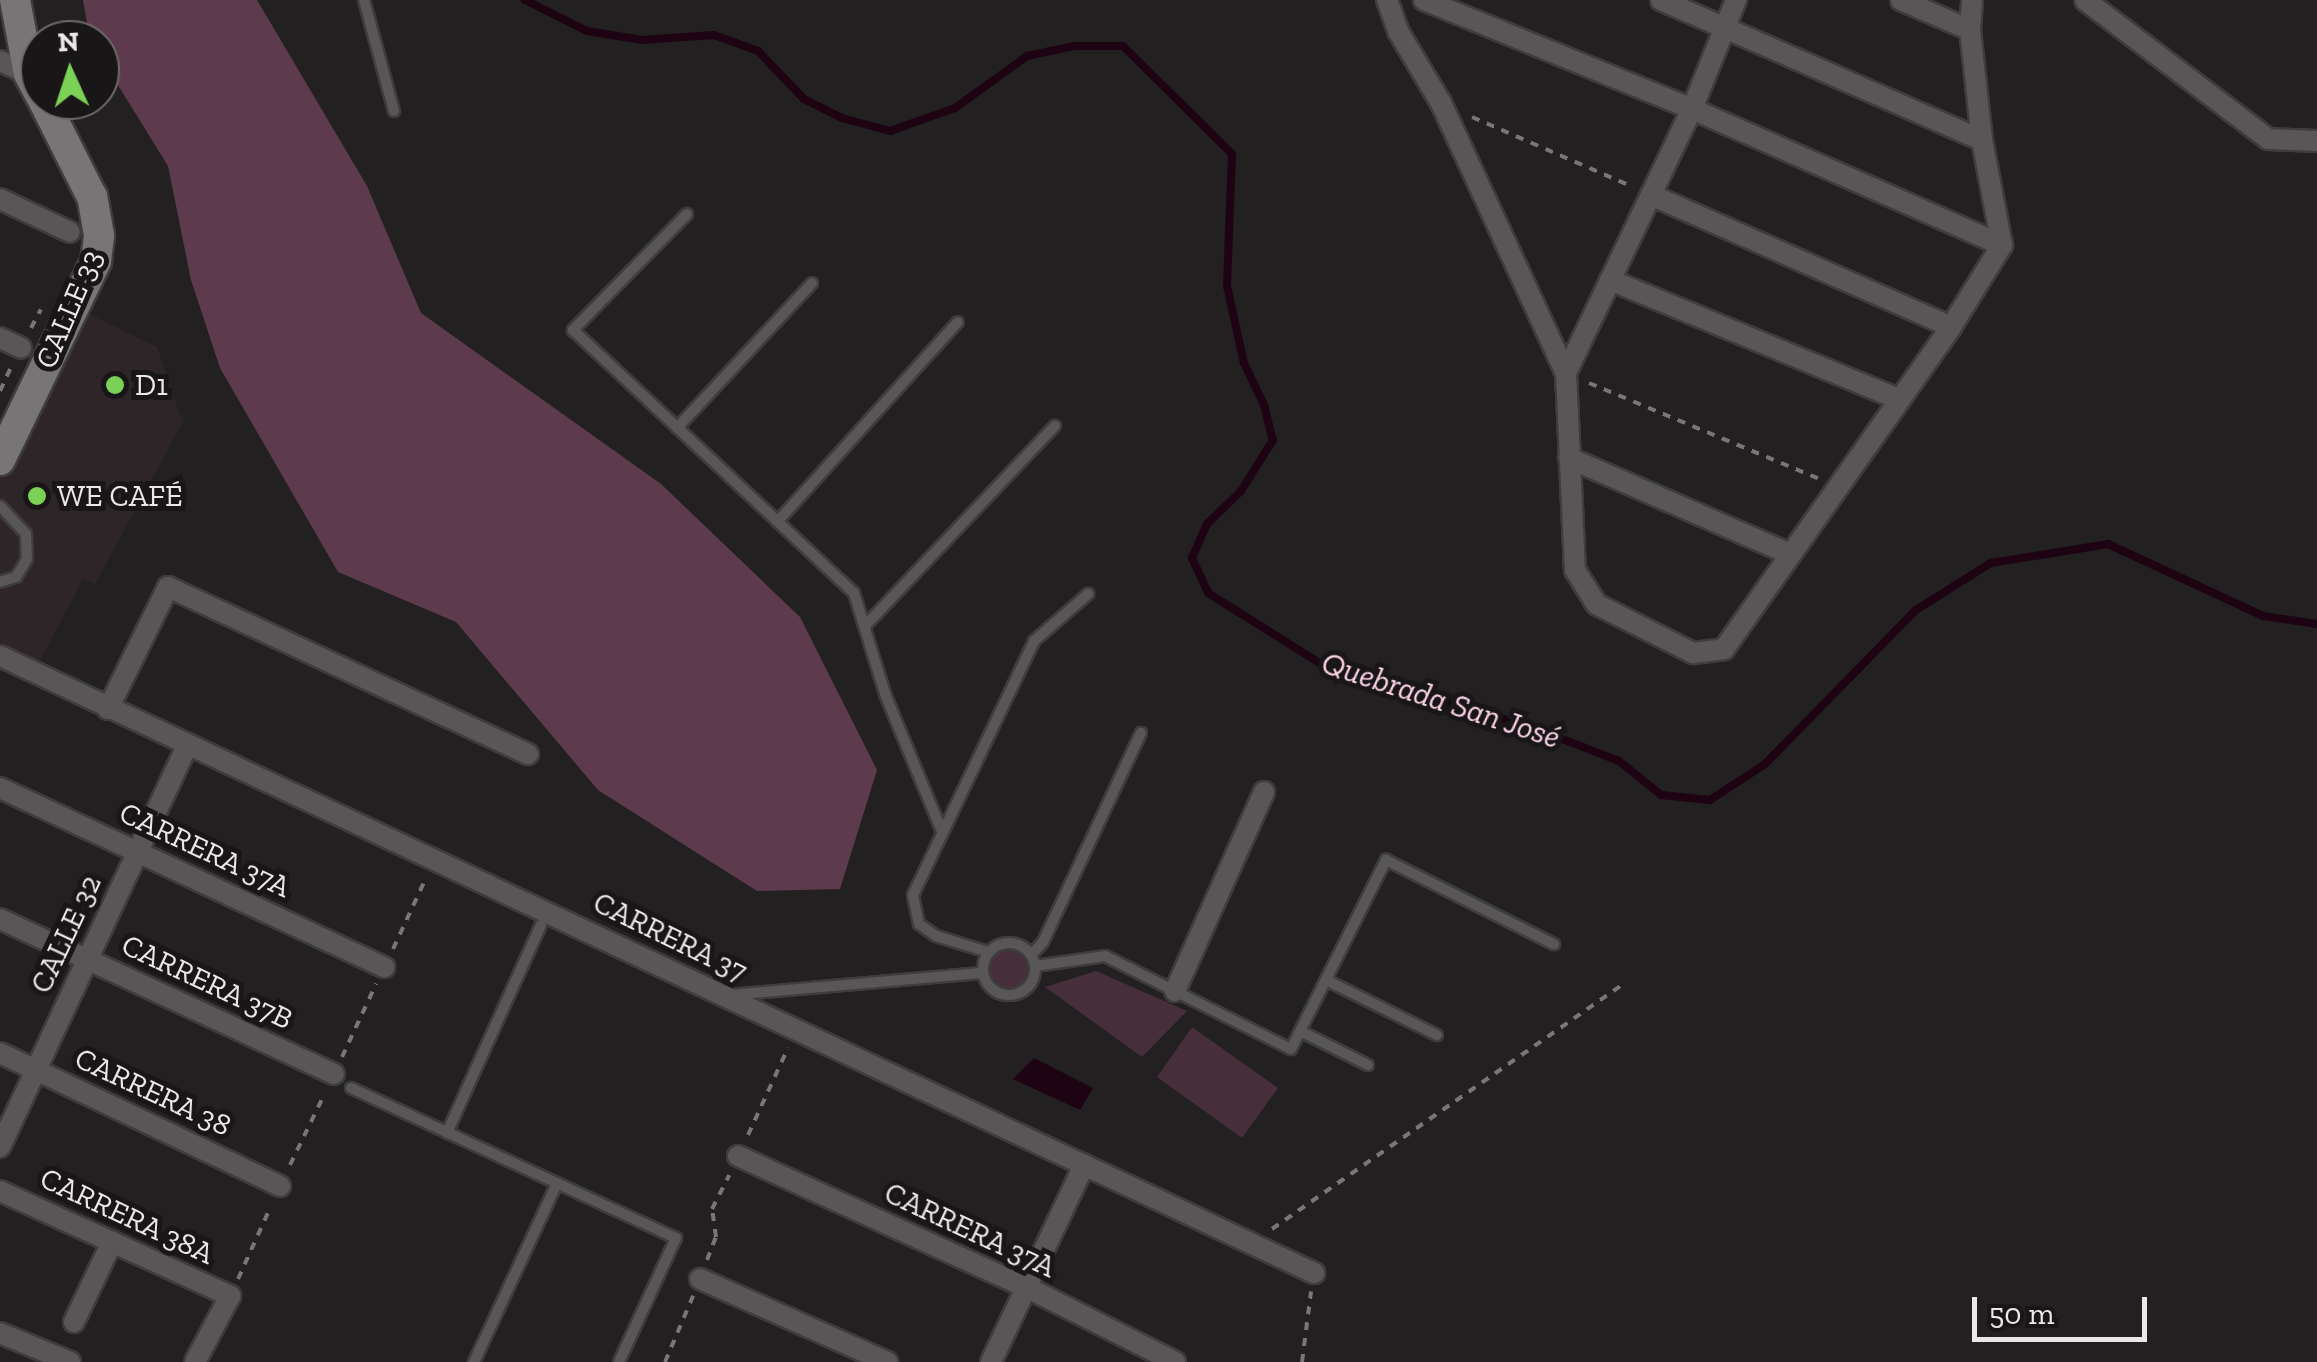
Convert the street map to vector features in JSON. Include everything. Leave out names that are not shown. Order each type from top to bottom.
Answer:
[{"type":"street","points":[[1388,0],[1398,31],[1440,103],[1566,374],[1575,570],[1596,604],[1692,653],[1724,649],[1897,398],[1951,327],[2002,244],[1982,140],[1970,30],[1972,0]]},
{"type":"street","points":[[1398,31],[1412,0]]},
{"type":"street","points":[[1424,0],[1692,109],[2002,244]]},
{"type":"street","points":[[1661,0],[1982,140]]},
{"type":"street","points":[[1566,374],[1692,109],[1736,0]]},
{"type":"street","points":[[1901,0],[1970,30]]},
{"type":"street","points":[[2084,0],[2268,139],[2317,141]]},
{"type":"street","points":[[0,61],[20,77]]},
{"type":"street","name":"CALLE 33","points":[[0,460],[96,261],[99,236],[92,197],[52,120]]},
{"type":"street","points":[[1651,195],[1951,327]]},
{"type":"street","points":[[0,200],[70,232]]},
{"type":"street","points":[[1610,280],[1897,398]]},
{"type":"street","points":[[0,338],[21,348]]},
{"type":"street","points":[[1569,458],[1788,553]]},
{"type":"street","points":[[108,708],[168,587],[528,754]]},
{"type":"street","name":"CARRERA 37","points":[[0,656],[1314,1273]]},
{"type":"street","name":"CALLE 32","points":[[0,1147],[187,746]]},
{"type":"street","name":"CARRERA 37A","points":[[0,788],[384,967]]},
{"type":"street","points":[[1175,991],[1264,792]]},
{"type":"street","name":"CARRERA 37B","points":[[0,919],[334,1074]]},
{"type":"street","name":"CARRERA 38","points":[[0,1053],[280,1186]]},
{"type":"street","name":"CARRERA 37A","points":[[738,1156],[1026,1288],[1174,1362]]},
{"type":"street","points":[[991,1362],[1084,1165]]},
{"type":"street","name":"CARRERA 38A","points":[[0,1191],[230,1296],[195,1362]]},
{"type":"street","points":[[74,1322],[112,1242]]},
{"type":"street","points":[[700,1279],[887,1362]]},
{"type":"street","points":[[0,1332],[70,1362]]},
{"type":"lane","points":[[364,0],[394,111]]},
{"type":"lane","points":[[686,214],[573,330],[854,593],[885,694],[941,829]]},
{"type":"lane","points":[[677,428],[812,283]]},
{"type":"lane","points":[[778,521],[958,322]]},
{"type":"lane","points":[[865,626],[1055,426]]},
{"type":"lane","points":[[0,506],[26,534],[27,559],[16,577],[0,582]]},
{"type":"lane","points":[[1033,961],[1024,948],[1006,943],[988,952],[936,936],[919,924],[913,895],[941,829],[1034,641],[1088,594]]},
{"type":"lane","points":[[982,973],[999,994],[1025,990],[1033,961],[1140,733]]},
{"type":"lane","points":[[1033,961],[1105,956],[1291,1049],[1386,860],[1554,944]]},
{"type":"lane","points":[[447,1133],[540,925]]},
{"type":"lane","points":[[982,973],[988,952]]},
{"type":"lane","points":[[722,996],[982,973]]},
{"type":"lane","points":[[1326,980],[1437,1035]]},
{"type":"lane","points":[[1300,1030],[1368,1065]]},
{"type":"lane","points":[[351,1088],[676,1238],[618,1362]]},
{"type":"lane","points":[[474,1362],[557,1183]]},
{"type":"path","points":[[1440,103],[1651,195]]},
{"type":"path","points":[[0,391],[47,298]]},
{"type":"path","points":[[1566,374],[1838,487]]},
{"type":"path","points":[[1252,1244],[1624,984]]},
{"type":"path","points":[[665,1362],[716,1237],[712,1209],[797,1030]]},
{"type":"path","points":[[1302,1362],[1314,1273]]},
{"type":"shaded area","points":[[83,0],[257,0],[367,186],[421,313],[661,484],[800,617],[877,770],[840,889],[757,891],[598,790],[456,622],[338,572],[220,368],[191,280],[168,166],[120,88],[120,20],[86,20]]},
{"type":"shaded area","points":[[74,307],[157,347],[180,415],[185,418],[95,584],[83,579],[34,672],[0,656],[0,460]]},
{"type":"shaded area","points":[[1009,943],[1027,951],[1035,969],[1027,987],[1009,995],[991,987],[983,969],[991,951]]},
{"type":"shaded area","points":[[1096,971],[1187,1011],[1142,1057],[1045,987]]},
{"type":"shaded area","points":[[1192,1027],[1278,1088],[1242,1138],[1157,1077]]},
{"type":"shaded area","points":[[1034,1058],[1093,1088],[1080,1110],[1013,1079]]},
{"type":"waterway","name":"Quebrada San José","points":[[525,0],[587,31],[642,40],[714,35],[758,51],[804,99],[842,118],[890,131],[955,108],[1027,56],[1074,46],[1123,46],[1232,154],[1227,286],[1244,363],[1264,405],[1273,440],[1241,491],[1207,524],[1192,558],[1208,593],[1326,667],[1534,728],[1619,761],[1661,795],[1710,800],[1765,764],[1916,610],[1991,563],[2108,544],[2263,616],[2317,624]]},
{"type":"place","name":"D1","points":[[115,385]]},
{"type":"place","name":"WE CAFÉ","points":[[37,496]]}]
